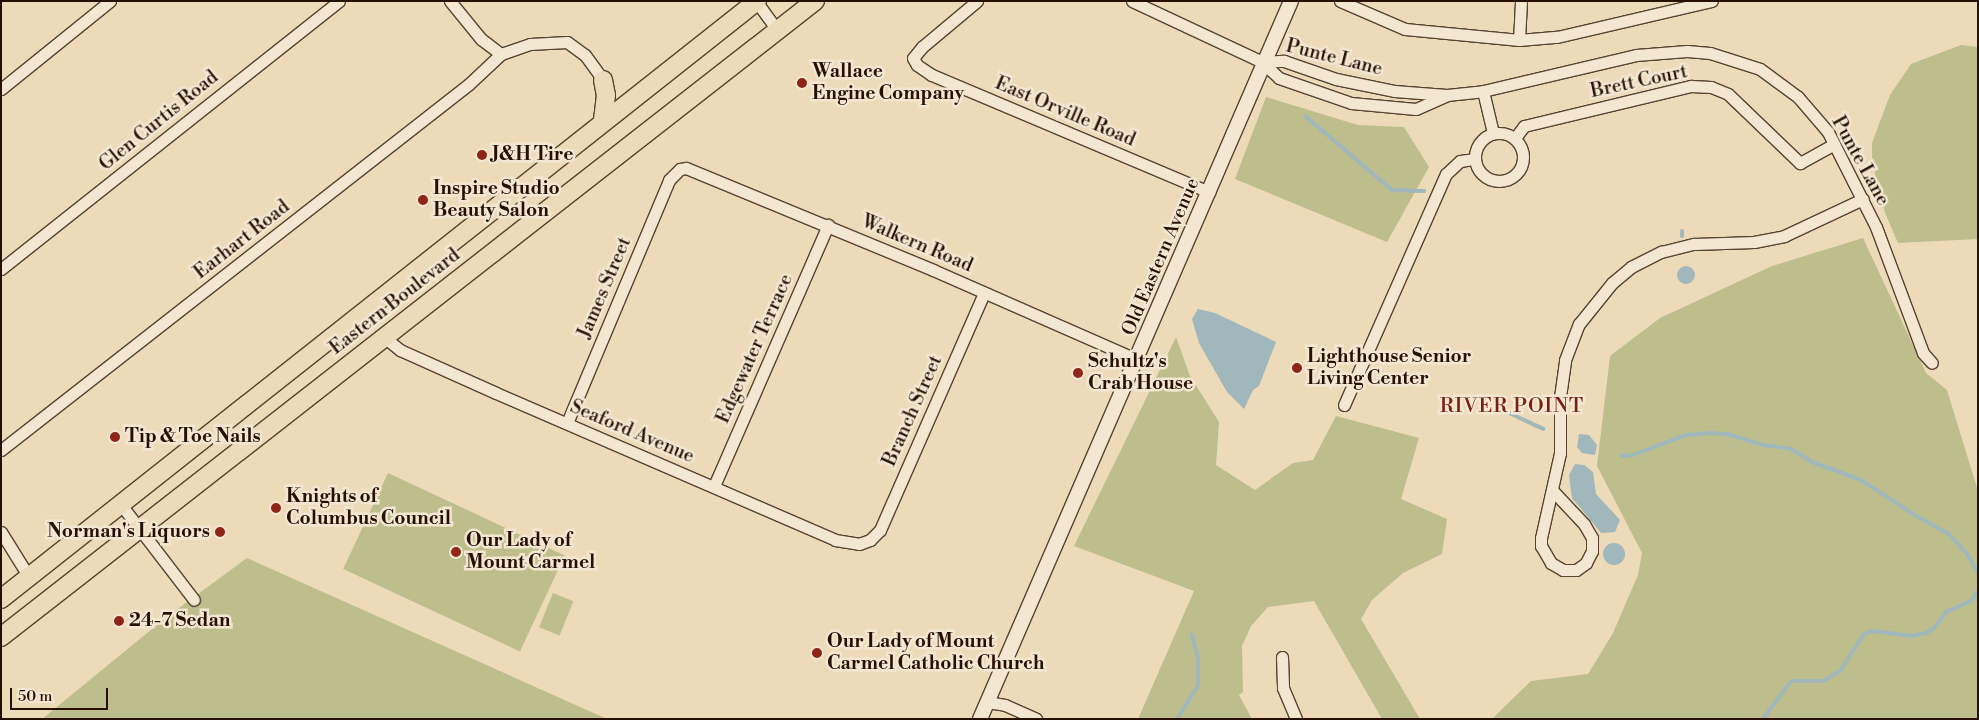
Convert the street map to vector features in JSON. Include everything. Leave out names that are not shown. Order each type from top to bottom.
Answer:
[{"type":"main road","name":"Eastern Boulevard","points":[[1,599],[122,506],[757,1]]},
{"type":"main road","name":"Eastern Boulevard","points":[[1,637],[815,1]]},
{"type":"main road","points":[[603,80],[610,89],[622,95],[638,94]]},
{"type":"main road","points":[[603,80],[606,95],[603,122]]},
{"type":"street","points":[[1,89],[110,1]]},
{"type":"street","name":"Glen Curtis Road","points":[[1,269],[339,1]]},
{"type":"street","points":[[450,1],[482,38],[501,54],[530,44],[567,42],[585,55],[603,80]]},
{"type":"street","points":[[757,1],[778,30]]},
{"type":"street","name":"East Orville Road","points":[[977,1],[933,36],[913,58],[917,65],[932,75],[1209,192]]},
{"type":"street","points":[[1132,1],[1262,62]]},
{"type":"street","name":"Old Eastern Avenue","points":[[980,719],[1138,360],[1262,62],[1290,1]]},
{"type":"street","points":[[1340,1],[1405,29],[1519,40],[1557,37],[1712,1]]},
{"type":"street","points":[[1519,40],[1521,1]]},
{"type":"street","name":"Punte Lane","points":[[1262,62],[1284,61],[1336,79],[1394,91],[1447,95],[1483,91],[1636,55],[1687,51],[1710,53],[1760,69],[1781,82],[1815,116],[1834,144],[1863,199],[1900,285],[1923,353],[1932,363]]},
{"type":"street","name":"Earhart Road","points":[[1,450],[469,84],[501,54]]},
{"type":"street","name":"Punte Lane","points":[[1262,62],[1279,78],[1351,103],[1416,109],[1447,95]]},
{"type":"street","name":"Brett Court","points":[[1515,138],[1524,126],[1691,86],[1711,88],[1728,94],[1800,163],[1834,144]]},
{"type":"street","points":[[1483,91],[1493,133]]},
{"type":"street","points":[[1493,133],[1515,138],[1524,153],[1524,163],[1513,177],[1505,181],[1487,178],[1480,172],[1475,159],[1477,146],[1493,133]]},
{"type":"street","points":[[1344,405],[1446,174],[1460,161],[1475,159]]},
{"type":"street","name":"Walkern Road","points":[[680,169],[696,169],[1138,360]]},
{"type":"street","name":"James Street","points":[[567,423],[665,190],[680,169]]},
{"type":"street","points":[[1553,491],[1584,524],[1592,538],[1592,551],[1586,563],[1576,570],[1563,570],[1551,562],[1541,546],[1560,453],[1560,397],[1565,360],[1579,324],[1612,283],[1631,267],[1660,252],[1703,243],[1754,242],[1784,236],[1863,199]]},
{"type":"street","name":"Edgewater Terrace","points":[[714,486],[828,225]]},
{"type":"street","name":"Branch Street","points":[[870,540],[880,530],[984,293]]},
{"type":"street","name":"Seaford Avenue","points":[[384,337],[400,350],[844,543],[870,540]]},
{"type":"street","points":[[122,506],[194,600]]},
{"type":"street","points":[[1,532],[29,578]]},
{"type":"street","points":[[1282,657],[1283,688],[1296,719]]},
{"type":"street","points":[[987,702],[1005,705],[1036,719]]},
{"type":"green space","points":[[1961,45],[1978,47],[1978,239],[1898,243],[1885,213],[1872,162],[1872,143],[1890,95],[1911,64]]},
{"type":"green space","points":[[1266,97],[1358,125],[1404,127],[1429,167],[1387,242],[1235,179]]},
{"type":"green space","points":[[1863,238],[1926,373],[1947,390],[1978,491],[1978,719],[1492,719],[1531,681],[1588,674],[1613,633],[1638,575],[1642,553],[1597,466],[1610,356],[1660,318],[1772,266]]},
{"type":"green space","points":[[1176,337],[1190,376],[1219,422],[1216,465],[1255,490],[1293,463],[1313,460],[1336,416],[1419,438],[1401,499],[1447,519],[1442,554],[1403,573],[1372,600],[1361,619],[1420,719],[1382,719],[1314,601],[1268,607],[1251,626],[1242,646],[1243,692],[1239,695],[1252,719],[1138,719],[1194,591],[1074,546]]},
{"type":"green space","points":[[388,473],[565,555],[520,651],[343,569]]},
{"type":"green space","points":[[247,558],[607,719],[42,719],[168,616]]},
{"type":"green space","points":[[553,593],[573,601],[560,636],[539,627]]},
{"type":"water","points":[[1686,266],[1692,269],[1695,275],[1692,281],[1686,284],[1680,281],[1677,275],[1680,269]]},
{"type":"water","points":[[1198,309],[1215,313],[1276,342],[1259,386],[1253,390],[1244,409],[1227,392],[1199,343],[1192,319]]},
{"type":"water","points":[[1579,434],[1589,435],[1597,445],[1595,455],[1582,453],[1577,447]]},
{"type":"water","points":[[1575,464],[1584,465],[1593,472],[1596,494],[1620,520],[1615,532],[1601,533],[1572,498],[1569,475]]},
{"type":"water","points":[[1614,543],[1622,546],[1625,554],[1622,562],[1614,565],[1606,562],[1603,554],[1606,546]]},
{"type":"waterway","points":[[1305,116],[1392,190],[1424,191]]},
{"type":"waterway","points":[[1682,231],[1682,236]]},
{"type":"waterway","points":[[1507,412],[1543,429]]},
{"type":"waterway","points":[[1621,456],[1633,455],[1686,435],[1707,433],[1727,434],[1764,445],[1791,449],[1812,462],[1861,480],[1913,514],[1949,534],[1968,555],[1978,573]]},
{"type":"waterway","points":[[1763,719],[1791,681],[1823,681],[1840,671],[1864,634],[1872,631],[1911,636],[1926,633],[1934,628],[1946,612],[1971,601],[1978,591]]},
{"type":"waterway","points":[[1177,719],[1198,685],[1198,658],[1192,635]]},
{"type":"place","name":"Wallace Engine Company","points":[[802,83]]},
{"type":"place","name":"J&H Tire","points":[[482,155]]},
{"type":"place","name":"Inspire Studio Beauty Salon","points":[[423,200]]},
{"type":"place","name":"Lighthouse Senior Living Center","points":[[1297,368]]},
{"type":"place","name":"Schultz's Crab House","points":[[1078,373]]},
{"type":"place","name":"Tip & Toe Nails","points":[[115,437]]},
{"type":"place","name":"Knights of Columbus Council","points":[[276,508]]},
{"type":"place","name":"Norman's Liquors","points":[[220,532]]},
{"type":"place","name":"Our Lady of Mount Carmel","points":[[456,552]]},
{"type":"place","name":"24-7 Sedan","points":[[119,621]]},
{"type":"place","name":"Our Lady of Mount Carmel Catholic Church","points":[[817,653]]},
{"type":"district","name":"RIVER POINT","points":[[1512,406]]}]
